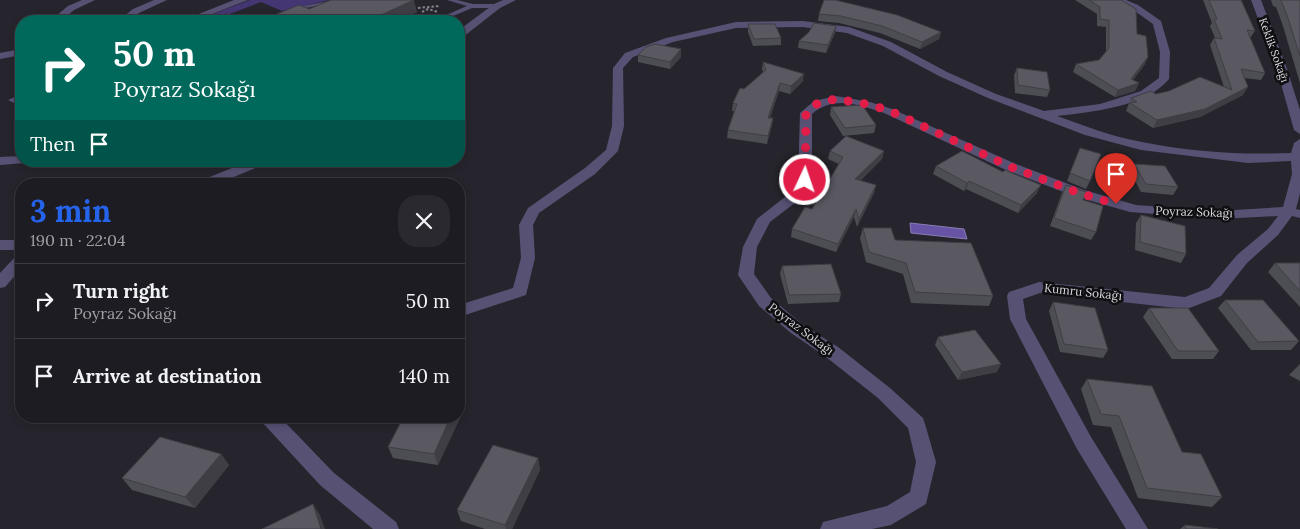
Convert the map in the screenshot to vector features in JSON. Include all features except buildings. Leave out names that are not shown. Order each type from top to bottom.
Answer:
[{"type":"street","points":[[62,15],[71,8],[90,0]]},
{"type":"street","points":[[132,15],[162,0]]},
{"type":"street","points":[[202,15],[242,0]]},
{"type":"street","points":[[465,30],[497,6],[511,0]]},
{"type":"street","points":[[1045,115],[1101,106],[1145,93],[1164,79],[1165,52],[1158,23],[1135,7],[1118,0]]},
{"type":"street","name":"Keklik Sokağı","points":[[1256,0],[1281,66],[1300,130]]},
{"type":"street","points":[[465,309],[520,291],[528,258],[526,224],[533,211],[590,171],[612,151],[618,126],[618,68],[629,55],[670,40],[736,25],[803,24],[849,30],[888,44],[943,74],[992,96],[1089,132],[1141,146],[1248,159],[1297,157]]},
{"type":"street","points":[[0,56],[15,53]]},
{"type":"street","name":"Poyraz Sokağı","points":[[830,529],[891,514],[920,497],[926,462],[916,424],[884,393],[832,352],[797,329],[765,302],[746,275],[750,247],[764,220],[795,196],[805,180],[806,113],[818,103],[836,99],[888,110],[1011,167],[1079,193],[1135,209],[1218,215],[1295,212]]},
{"type":"street","points":[[1295,212],[1298,174],[1297,157],[1300,143]]},
{"type":"street","points":[[0,161],[15,160]]},
{"type":"street","points":[[218,178],[243,167]]},
{"type":"street","name":"Kumru Sokağı","points":[[1138,529],[1084,443],[1018,319],[1015,296],[1039,287],[1186,303],[1215,292],[1242,260],[1295,212]]},
{"type":"street","points":[[0,245],[15,244]]},
{"type":"street","points":[[0,283],[15,267]]},
{"type":"street","points":[[274,423],[327,479],[389,529]]},
{"type":"lane","points":[[284,15],[300,8],[342,0]]},
{"type":"lane","points":[[450,0],[471,6],[497,6]]},
{"type":"lane","points":[[445,14],[471,6]]},
{"type":"path","points":[[418,8],[441,5]]},
{"type":"path","points":[[422,12],[428,9],[445,14]]},
{"type":"shaded area","points":[[250,0],[329,0],[282,11],[261,2],[227,15],[210,15]]},
{"type":"shaded area","points":[[910,223],[964,229],[967,239],[911,233]]},
{"type":"route","points":[[805,180],[806,113],[818,103],[836,99],[888,110],[1011,167],[1079,193],[1116,204]]}]
